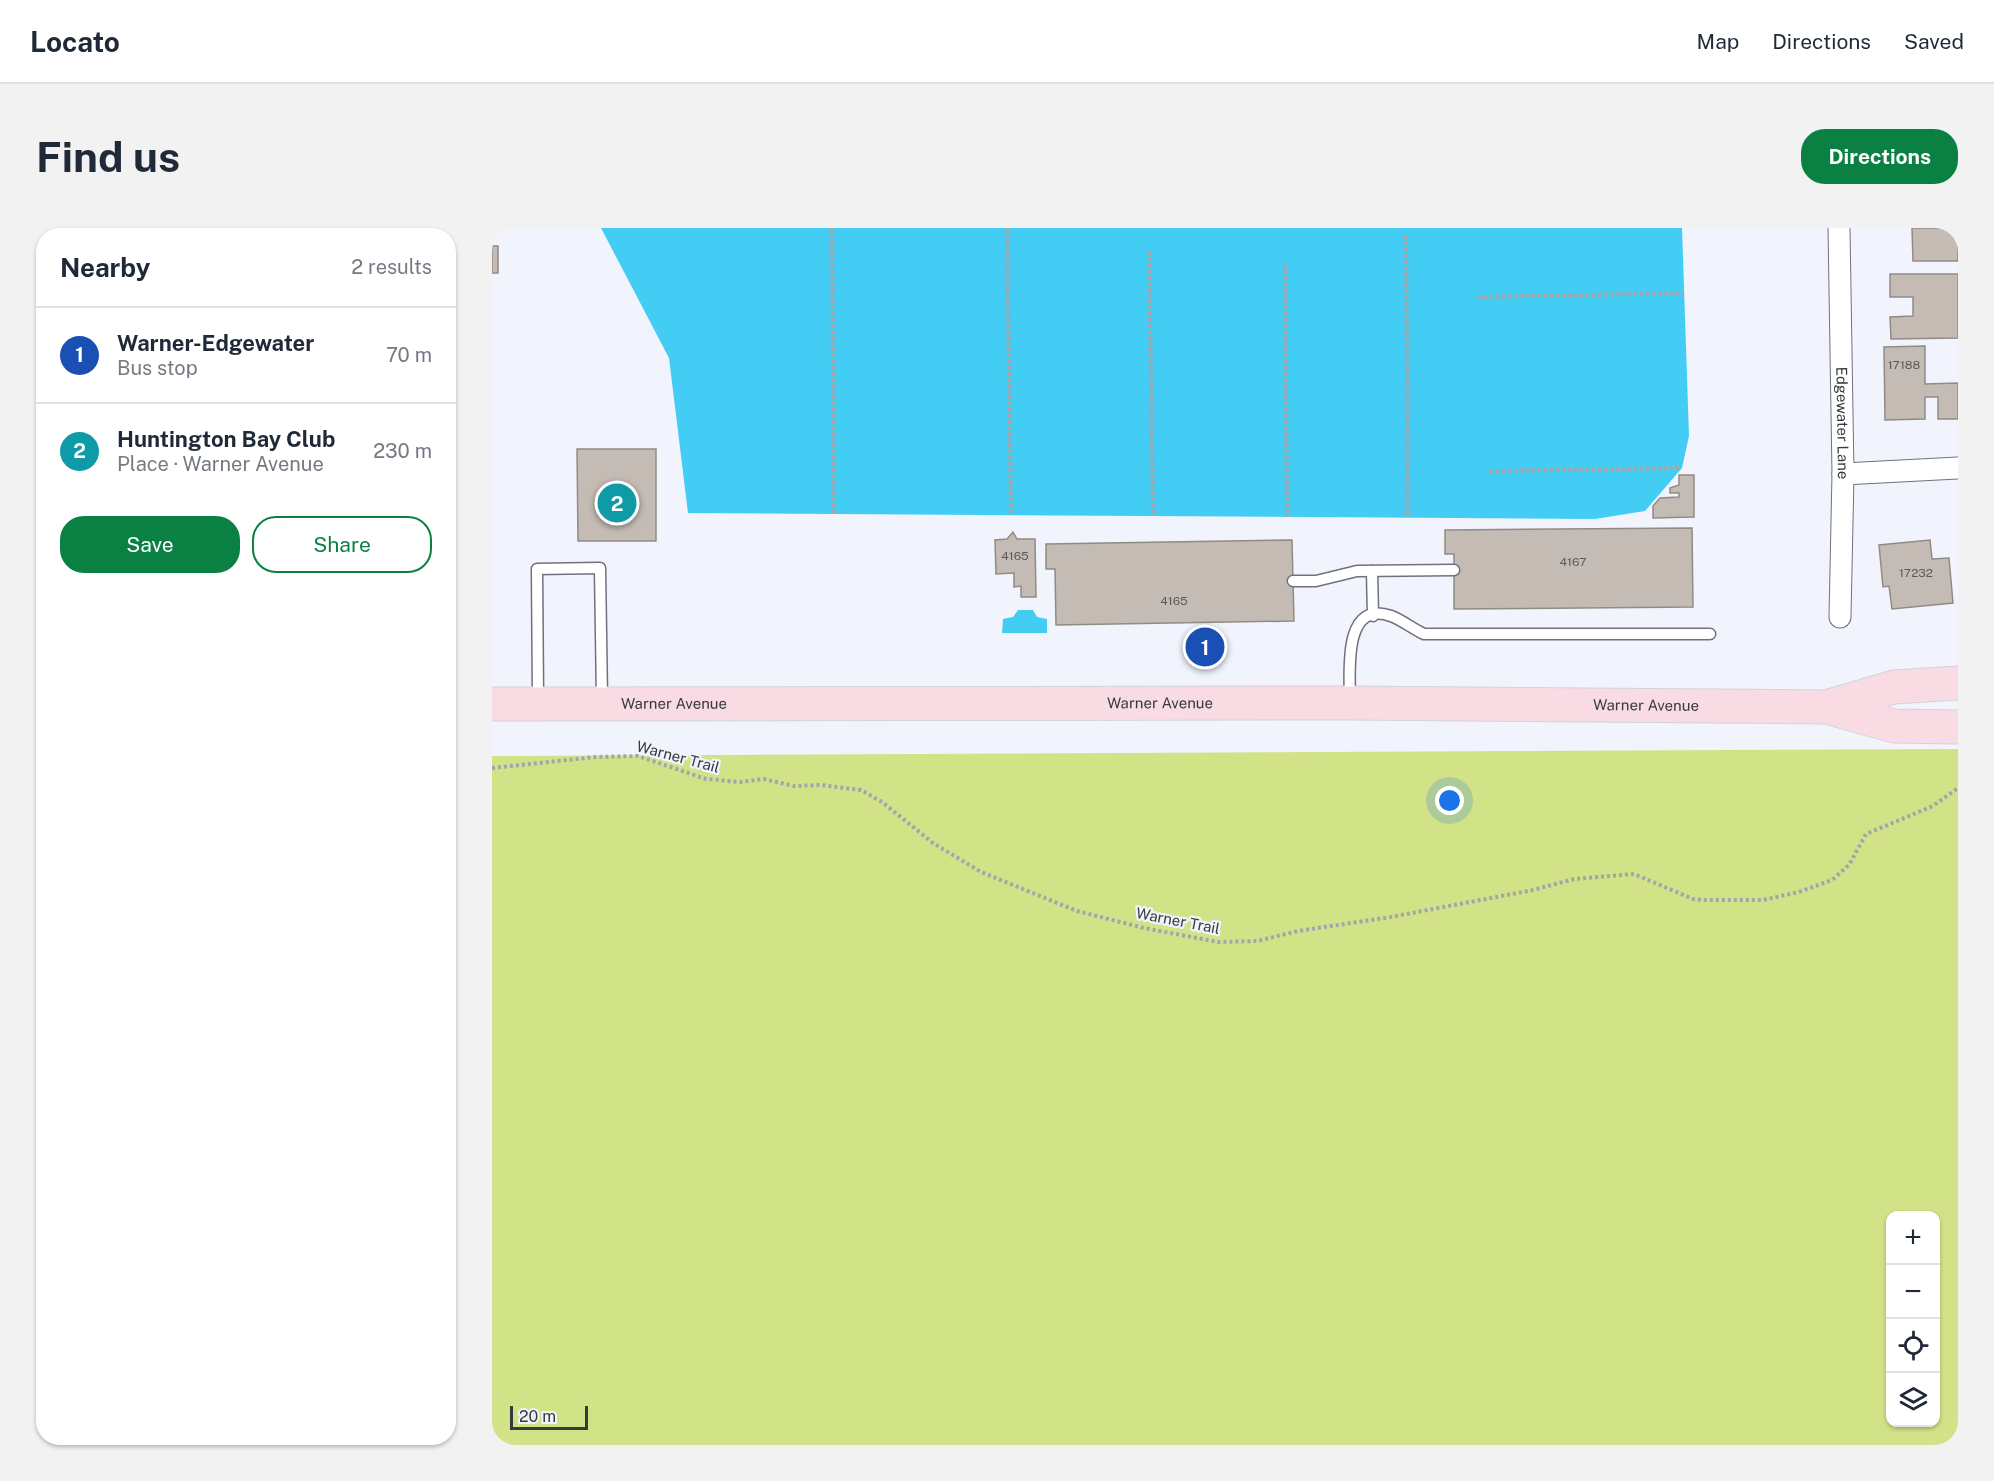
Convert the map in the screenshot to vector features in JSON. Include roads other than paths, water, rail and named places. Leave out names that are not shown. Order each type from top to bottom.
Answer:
[{"type":"main road","name":"Warner Avenue","points":[[1826,707],[1894,687],[1958,683]]},
{"type":"main road","name":"Warner Avenue","points":[[492,704],[1350,704],[1826,707],[1894,726],[1958,727]]},
{"type":"street","name":"Edgewater Lane","points":[[1839,228],[1842,474],[1840,617]]},
{"type":"street","points":[[1842,474],[1958,468]]},
{"type":"lane","points":[[538,704],[537,569],[600,568],[602,704]]},
{"type":"lane","points":[[1293,581],[1316,581],[1357,571],[1454,570]]},
{"type":"lane","points":[[1372,571],[1372,616]]},
{"type":"lane","points":[[1350,704],[1350,645],[1354,631],[1365,618],[1372,616],[1390,616],[1424,634],[1710,634]]},
{"type":"water","points":[[601,228],[1682,228],[1689,436],[1682,468],[1645,511],[1595,519],[688,513],[669,358]]},
{"type":"water","points":[[1018,610],[1033,610],[1037,617],[1047,619],[1047,633],[1002,633],[1003,619],[1013,617]]},
{"type":"place","name":"Huntington Bay Club","points":[[617,503]]},
{"type":"place","name":"Warner-Edgewater","points":[[1205,647]]}]
